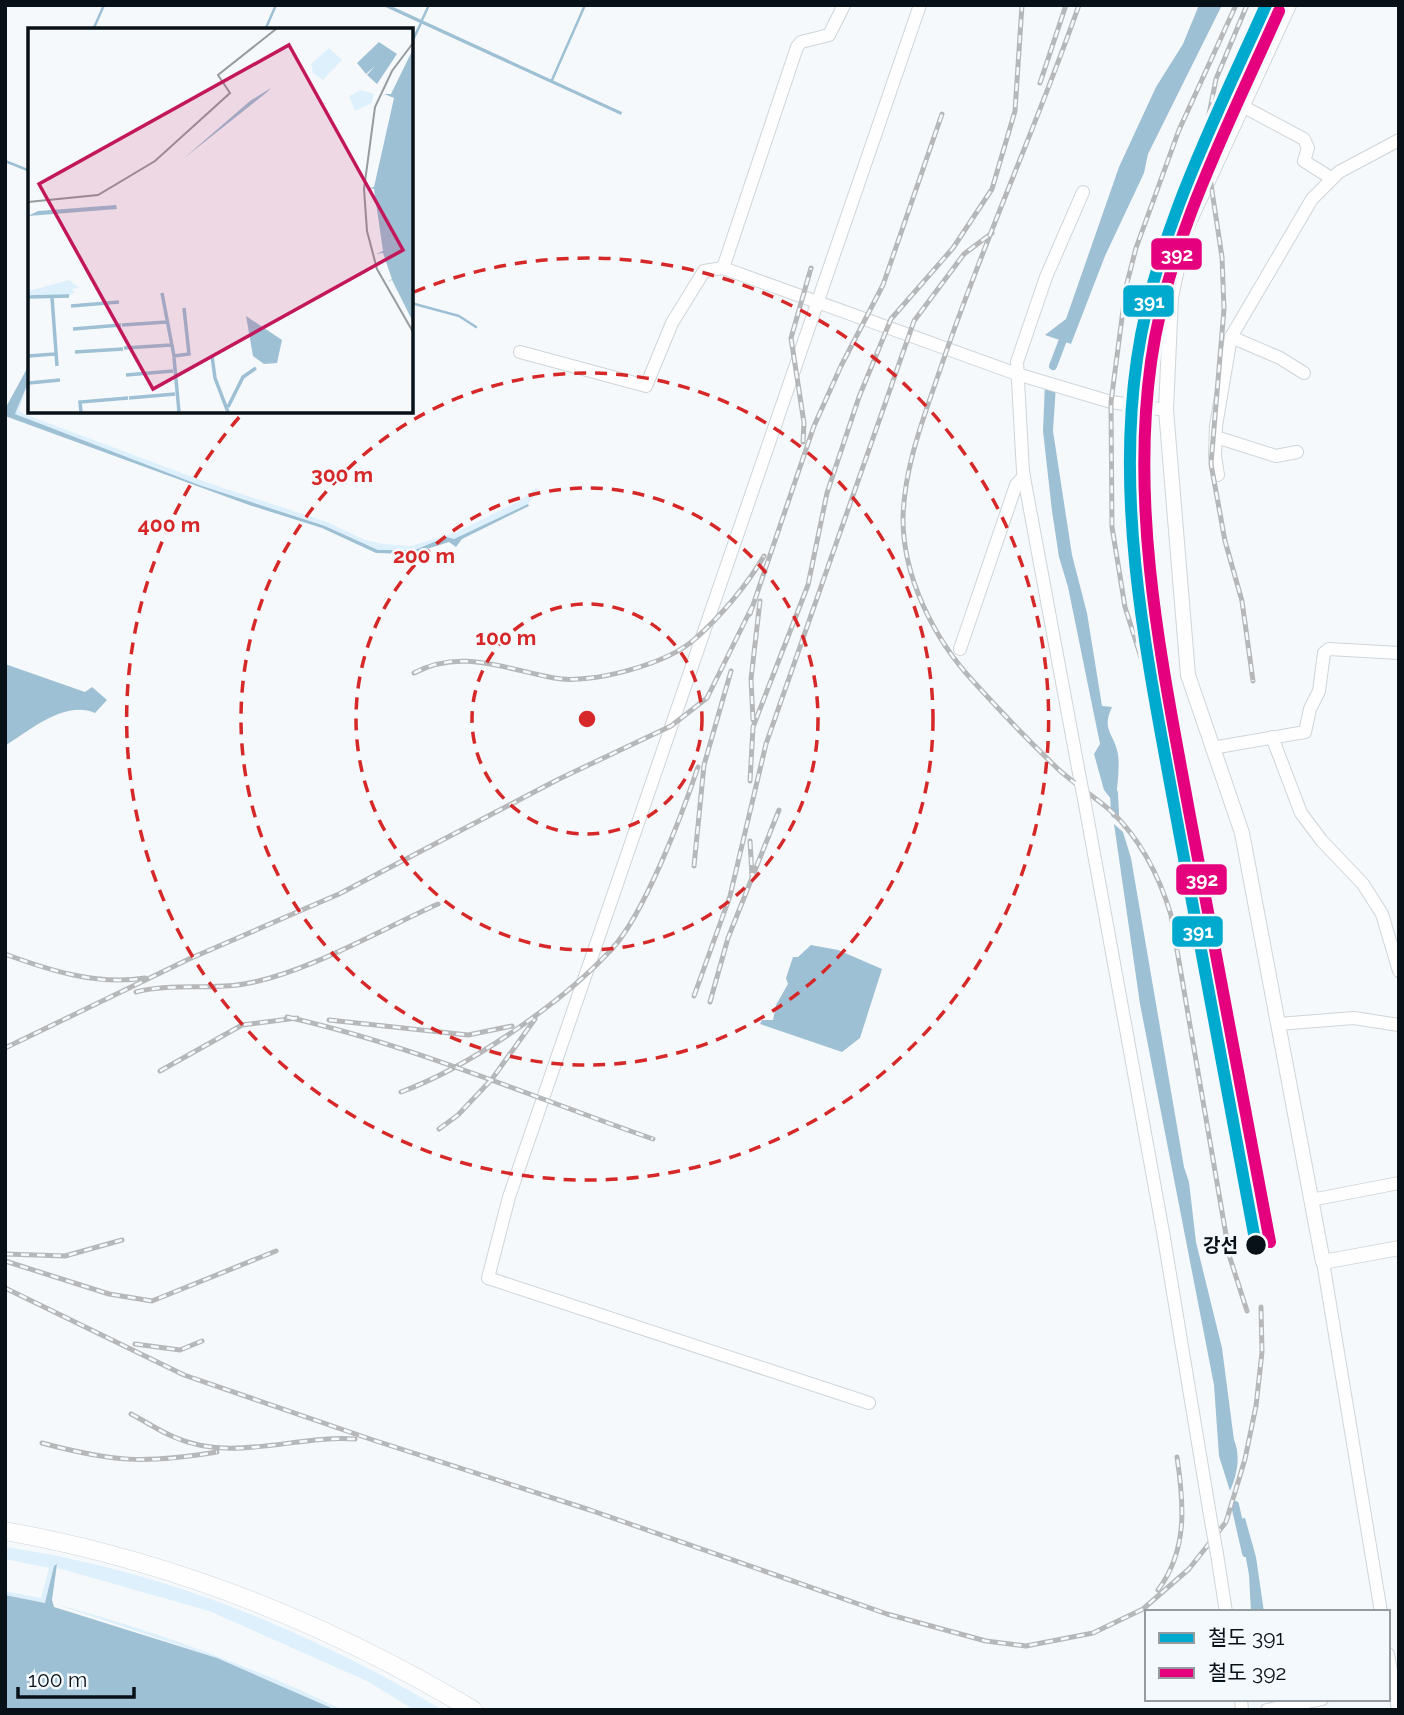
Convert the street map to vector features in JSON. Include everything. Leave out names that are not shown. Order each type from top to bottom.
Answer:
[{"type":"highway","points":[[5,1531],[123,1558],[205,1582],[265,1605],[393,1664],[473,1710]]},
{"type":"main road","points":[[1289,5],[1244,107],[1192,214],[1178,254],[1169,316],[1166,410],[1188,675],[1242,832],[1323,1262],[1399,1248]]},
{"type":"street","points":[[723,268],[797,47],[802,42],[829,35],[844,5]]},
{"type":"street","points":[[869,1403],[488,1278],[509,1197],[920,5]]},
{"type":"street","points":[[1244,107],[1304,139],[1308,148],[1304,162],[1331,178]]},
{"type":"street","points":[[1218,475],[1216,437],[1231,337],[1298,221],[1331,178],[1399,140]]},
{"type":"street","points":[[1083,192],[1046,277],[1017,362],[1024,476],[1163,1231],[1226,1610]]},
{"type":"street","points":[[520,352],[646,386],[672,323],[704,271],[723,268],[1034,380],[1111,402],[1166,410]]},
{"type":"street","points":[[1231,337],[1280,358],[1304,373]]},
{"type":"street","points":[[1216,437],[1276,456],[1297,452]]},
{"type":"street","points":[[960,649],[1016,485],[1024,476]]},
{"type":"street","points":[[1212,748],[1306,732],[1310,709],[1319,691],[1324,653],[1329,649],[1399,653]]},
{"type":"street","points":[[1272,737],[1301,813],[1317,835],[1363,884],[1382,914],[1399,971]]},
{"type":"street","points":[[1278,1024],[1354,1018],[1399,1025]]},
{"type":"street","points":[[1311,1200],[1399,1183]]},
{"type":"street","points":[[1323,1262],[1381,1610]]},
{"type":"street","points":[[1390,1665],[1398,1710]]},
{"type":"street","points":[[1266,1710],[1312,1701]]},
{"type":"shaded area","points":[[28,383],[19,410],[24,414],[214,485],[327,522],[365,540],[384,544],[410,546],[455,533],[521,500],[536,488],[539,490],[528,504],[454,539],[415,550],[378,550],[325,526],[202,486],[15,414]]},
{"type":"shaded area","points":[[5,1547],[120,1571],[177,1587],[232,1607],[340,1654],[443,1710],[414,1710],[369,1682],[209,1611],[58,1568],[57,1564],[45,1603],[5,1595],[5,1591],[41,1598],[49,1568],[5,1559]]},
{"type":"shaded area","points":[[52,1603],[200,1650],[343,1710],[336,1710],[217,1658]]},
{"type":"water","points":[[381,5],[389,5],[622,112],[621,115]]},
{"type":"water","points":[[1199,5],[1222,5],[1148,154],[1144,173],[1105,256],[1071,344],[1045,335],[1066,319],[1119,167],[1156,87],[1183,44]]},
{"type":"water","points":[[28,367],[28,383],[15,414],[202,486],[325,526],[378,550],[415,550],[446,537],[454,539],[528,504],[529,506],[462,539],[456,547],[449,542],[411,554],[376,553],[322,528],[249,505],[5,416],[5,409]]},
{"type":"water","points":[[1045,382],[1056,385],[1053,431],[1072,555],[1087,613],[1102,706],[1112,707],[1108,726],[1119,760],[1115,804],[1104,790],[1094,754],[1100,744],[1068,587],[1059,557],[1043,431]]},
{"type":"water","points":[[5,664],[85,692],[92,687],[107,700],[95,713],[72,710],[48,719],[5,746]]},
{"type":"water","points":[[1114,824],[1123,832],[1131,858],[1184,1167],[1189,1182],[1196,1242],[1222,1348],[1238,1459],[1230,1491],[1219,1456],[1214,1385],[1140,1004]]},
{"type":"water","points":[[811,945],[838,950],[882,969],[860,1038],[842,1052],[760,1024],[762,1020],[773,1020],[776,1005],[788,984],[786,978],[793,957],[798,957]]},
{"type":"water","points":[[1245,1518],[1256,1557],[1264,1610],[1251,1610],[1249,1575],[1239,1519]]},
{"type":"water","points":[[57,1564],[52,1600],[54,1607],[217,1658],[336,1710],[5,1710],[5,1595],[45,1603],[54,1566]]},
{"type":"waterway","points":[[94,28],[104,5]]},
{"type":"waterway","points":[[266,28],[276,5]]},
{"type":"waterway","points":[[422,20],[429,5]]},
{"type":"waterway","points":[[552,80],[585,5]]},
{"type":"waterway","points":[[413,40],[421,23]]},
{"type":"waterway","points":[[5,161],[28,170]]},
{"type":"waterway","points":[[413,304],[459,316],[476,327]]},
{"type":"waterway","points":[[1053,366],[1066,332]]},
{"type":"waterway","points":[[1114,793],[1115,814]]},
{"type":"waterway","points":[[1235,1505],[1246,1553]]},
{"type":"railway","points":[[750,781],[753,727],[808,585],[827,493],[859,397],[891,319],[953,248],[992,189],[1015,111],[1022,5]]},
{"type":"railway","points":[[1040,83],[1066,5]]},
{"type":"railway","points":[[1079,5],[959,316],[923,419],[907,478],[904,541],[908,563],[923,606],[959,664],[1057,768],[1122,822],[1155,872],[1171,915],[1230,1258],[1247,1311]]},
{"type":"railway","points":[[1158,711],[1125,607],[1112,527],[1111,402],[1126,287],[1136,248],[1179,130],[1236,5]]},
{"type":"railway","points":[[1247,5],[1216,79],[1207,125],[1207,158],[1222,257],[1224,309],[1211,464],[1225,541],[1242,601],[1253,681]]},
{"type":"railway","points":[[750,614],[814,426],[841,366],[883,285],[942,114]]},
{"type":"railway","points":[[694,996],[730,896],[766,744],[914,321],[964,254],[992,233]]},
{"type":"railway","points":[[803,442],[804,423],[791,338],[811,268]]},
{"type":"railway","points":[[414,673],[449,662],[466,661],[570,679],[608,675],[649,664],[696,638],[742,589],[764,556]]},
{"type":"railway","points":[[753,720],[751,679],[760,601]]},
{"type":"railway","points":[[5,1048],[189,959],[339,894],[559,779],[671,726],[707,698],[752,607]]},
{"type":"railway","points":[[694,866],[704,765],[731,671]]},
{"type":"railway","points":[[401,1092],[456,1067],[513,1032],[567,991],[611,950],[624,934],[649,889],[698,767]]},
{"type":"railway","points":[[710,1002],[728,938],[779,810]]},
{"type":"railway","points":[[750,841],[752,876]]},
{"type":"railway","points":[[136,992],[163,988],[231,986],[267,979],[317,961],[438,904]]},
{"type":"railway","points":[[5,954],[38,966],[91,978],[145,978]]},
{"type":"railway","points":[[287,1017],[426,1057],[653,1139]]},
{"type":"railway","points":[[160,1071],[242,1025],[297,1018]]},
{"type":"railway","points":[[439,1129],[458,1115],[492,1079],[535,1019]]},
{"type":"railway","points":[[329,1020],[468,1035],[512,1026]]},
{"type":"railway","points":[[5,1254],[65,1256],[122,1240]]},
{"type":"railway","points":[[5,1261],[109,1294],[152,1301],[276,1251]]},
{"type":"railway","points":[[5,1288],[184,1375],[590,1510],[887,1614],[986,1641],[1026,1646],[1093,1633],[1143,1609],[1189,1569],[1226,1522],[1245,1459],[1256,1406],[1262,1352],[1261,1307]]},
{"type":"railway","points":[[135,1344],[180,1350],[202,1341]]},
{"type":"railway","points":[[131,1414],[174,1437],[218,1448],[355,1439]]},
{"type":"railway","points":[[42,1443],[89,1454],[129,1459],[169,1458],[217,1452]]},
{"type":"railway","points":[[1158,1590],[1168,1575],[1179,1543],[1182,1509],[1177,1457]]},
{"type":"rail line","name":"391","points":[[1256,1245],[1145,642],[1132,529],[1130,472],[1131,416],[1137,359],[1158,267],[1189,178],[1266,5]]},
{"type":"rail line","name":"392","points":[[1270,1242],[1169,700],[1152,588],[1144,475],[1145,419],[1151,362],[1171,271],[1221,139],[1279,11]]},
{"type":"place","name":"강선","points":[[1256,1245]]}]
